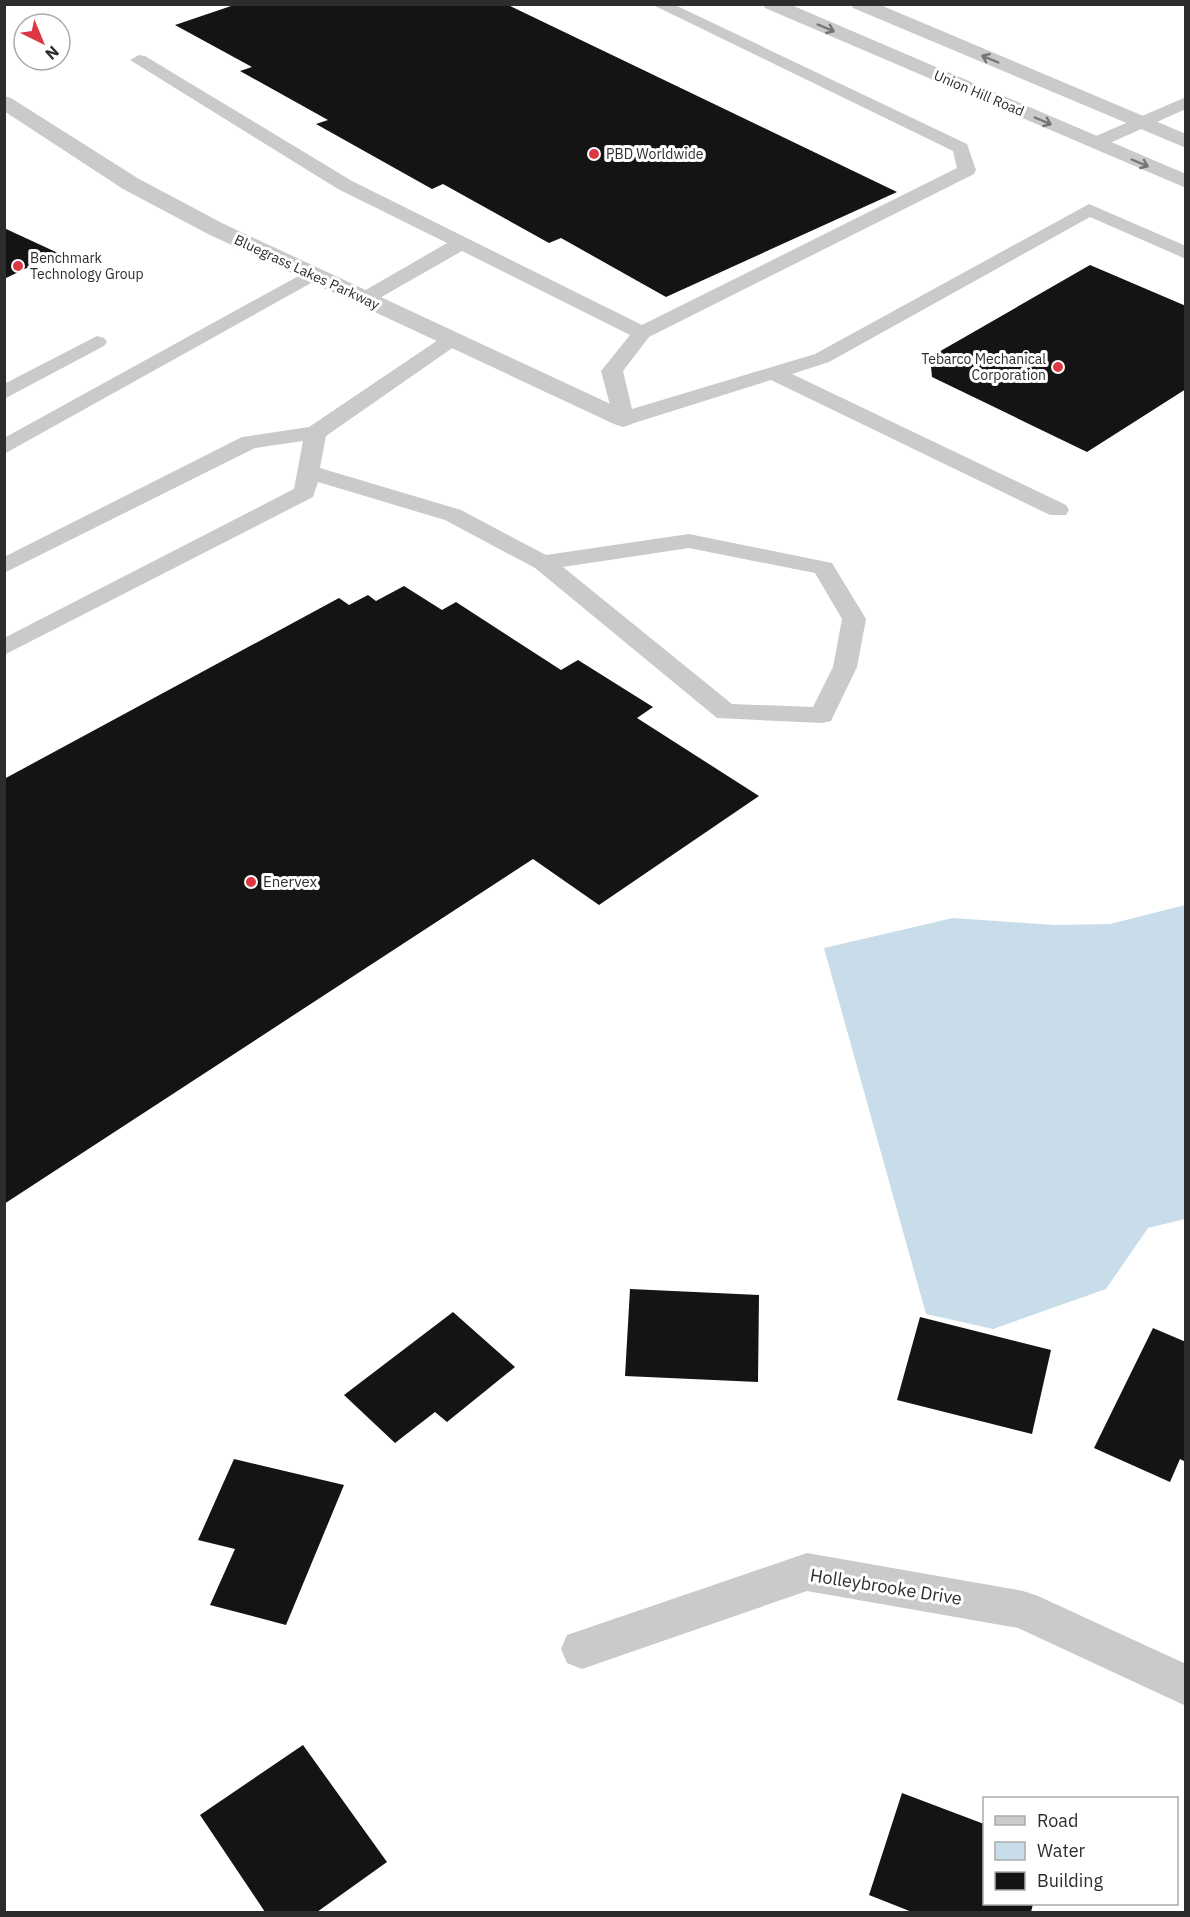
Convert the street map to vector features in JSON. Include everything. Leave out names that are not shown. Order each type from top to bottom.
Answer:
[{"type":"street","name":"Union Hill Road","points":[[772,4],[1185,182]]},
{"type":"street","points":[[860,4],[1185,142]]},
{"type":"street","name":"Bluegrass Lakes Parkway","points":[[4,102],[131,184],[216,229],[623,419]]},
{"type":"street","name":"Holleybrooke Drive","points":[[582,1650],[807,1572],[1023,1610],[1185,1686]]},
{"type":"lane","points":[[659,4],[961,148],[967,171],[642,333],[612,372],[623,419],[822,358],[1089,210],[1185,253]]},
{"type":"lane","points":[[139,60],[345,185],[642,333]]},
{"type":"lane","points":[[1095,143],[1185,102]]},
{"type":"lane","points":[[364,299],[462,243]]},
{"type":"lane","points":[[4,447],[313,274]]},
{"type":"lane","points":[[4,566],[250,442],[315,433],[451,340]]},
{"type":"lane","points":[[4,393],[97,342]]},
{"type":"lane","points":[[773,373],[1058,510]]},
{"type":"lane","points":[[4,648],[305,492],[315,433]]},
{"type":"lane","points":[[309,472],[453,515],[543,563],[726,712],[822,715],[845,667],[854,619],[824,568],[689,541],[543,563]]},
{"type":"water","points":[[1185,905],[1185,1219],[1148,1228],[1106,1289],[993,1329],[926,1314],[824,948],[953,918],[1054,925],[1110,924]]},
{"type":"building","name":"PBD Worldwide","points":[[237,4],[506,4],[897,192],[666,297],[561,238],[549,243],[443,184],[432,189],[316,124],[328,120],[240,71],[252,67],[175,25]]},
{"type":"building","name":"Benchmark Technology Group","points":[[4,228],[58,253],[4,279]]},
{"type":"building","name":"Tebarco Mechanical Corporation","points":[[1090,265],[1186,306],[1186,389],[1087,452],[932,377],[930,357]]},
{"type":"building","name":"Enervex","points":[[404,586],[442,610],[456,602],[561,670],[578,660],[653,707],[637,718],[759,796],[599,905],[533,859],[4,1204],[4,779],[339,598],[349,605],[368,595],[376,601]]},
{"type":"building","points":[[630,1289],[759,1295],[758,1382],[625,1376]]},
{"type":"building","points":[[453,1312],[515,1367],[447,1422],[435,1412],[395,1443],[344,1395]]},
{"type":"building","points":[[920,1317],[1051,1350],[1032,1434],[897,1400]]},
{"type":"building","points":[[1153,1328],[1186,1342],[1186,1462],[1180,1459],[1170,1482],[1094,1448]]},
{"type":"building","points":[[234,1459],[344,1485],[286,1625],[210,1605],[235,1549],[198,1540]]},
{"type":"building","points":[[303,1745],[387,1862],[317,1912],[265,1912],[200,1815]]},
{"type":"building","points":[[902,1793],[983,1824],[983,1905],[1033,1905],[1031,1912],[912,1912],[869,1895]]},
{"type":"place","name":"PBD Worldwide","points":[[594,154]]},
{"type":"place","name":"Benchmark Technology Group","points":[[18,266]]},
{"type":"place","name":"Tebarco Mechanical Corporation","points":[[1058,367]]},
{"type":"place","name":"Enervex","points":[[251,882]]}]
